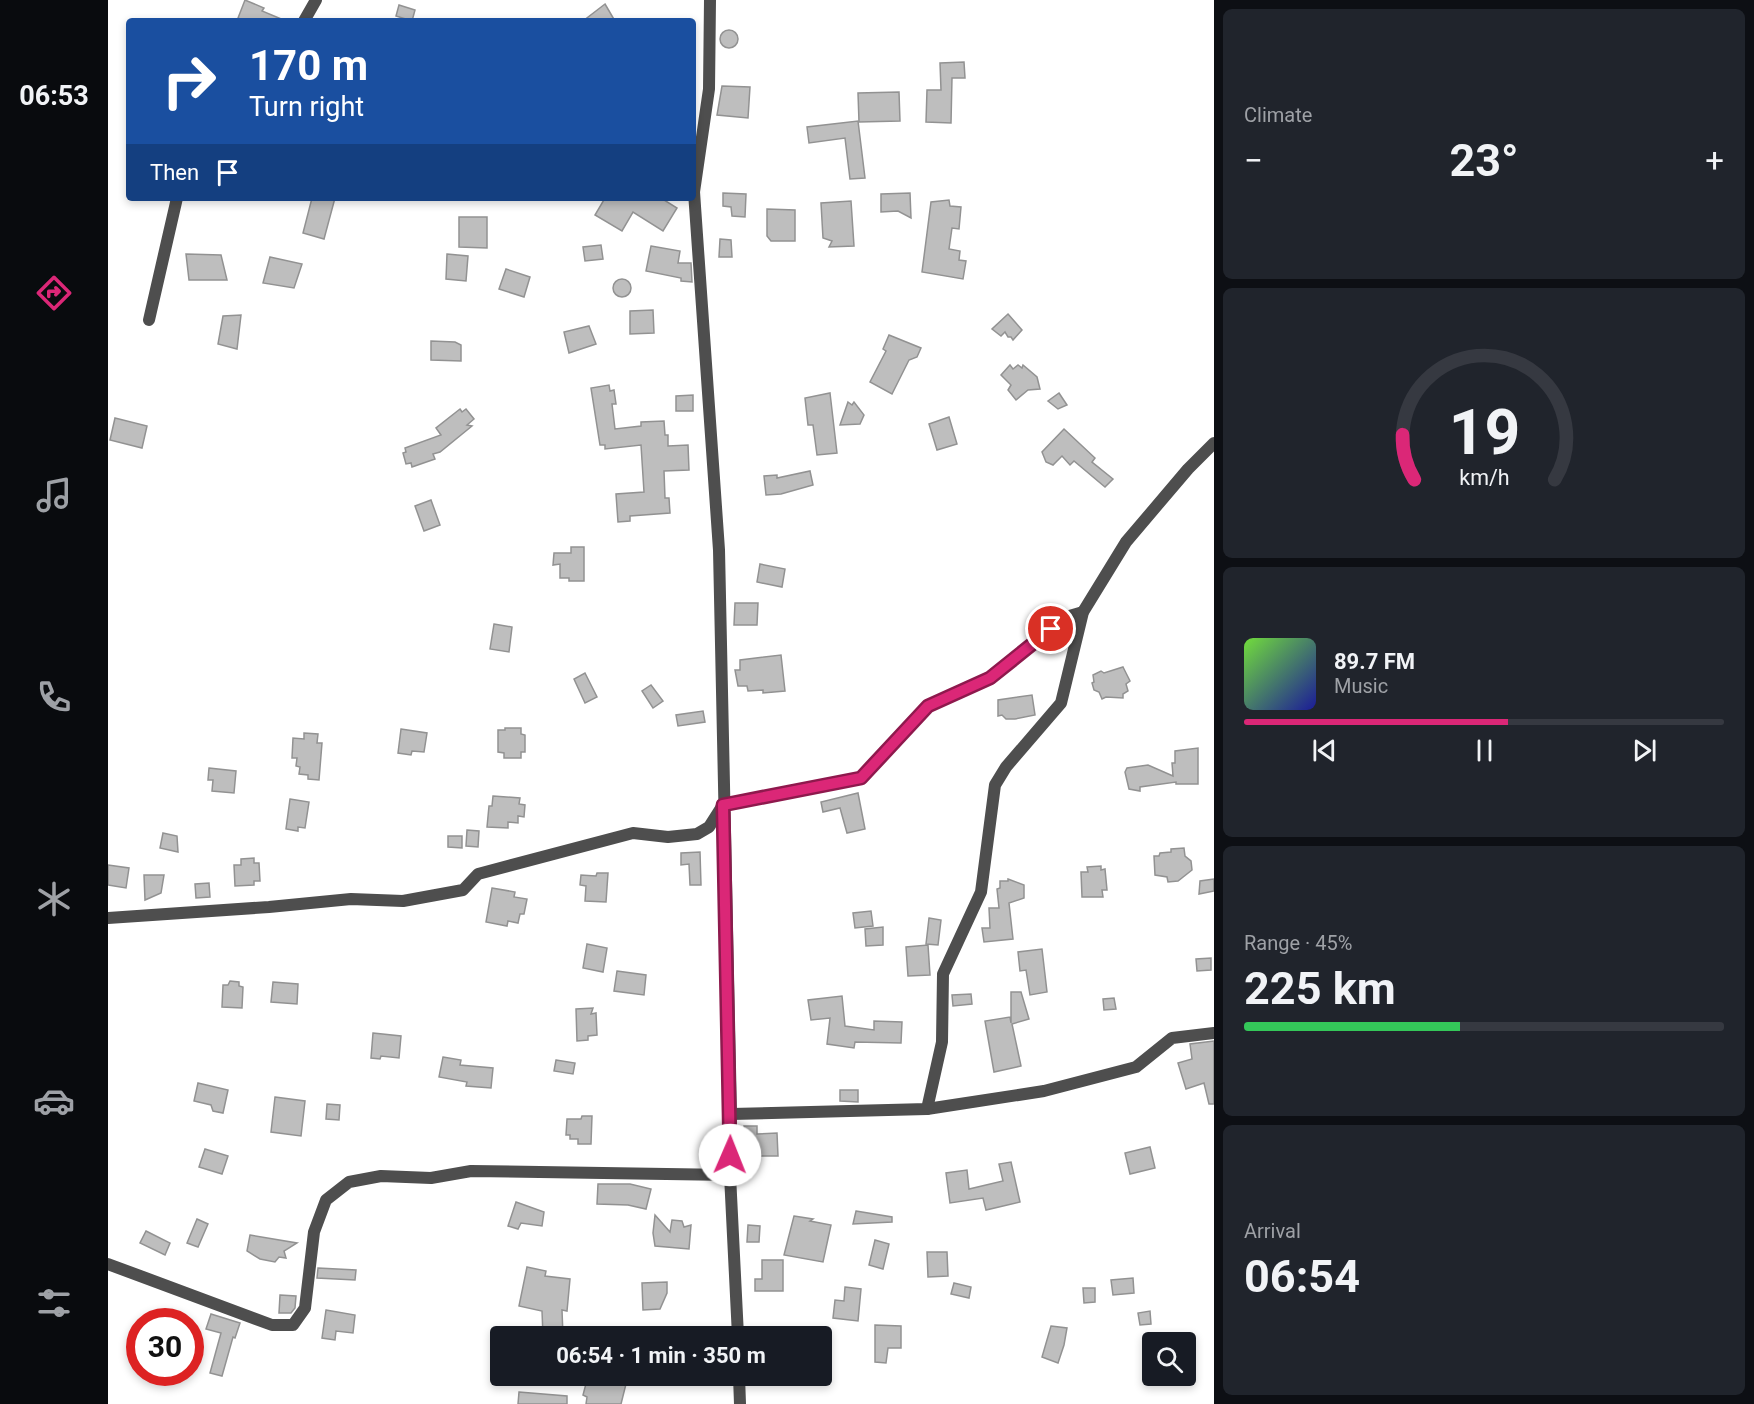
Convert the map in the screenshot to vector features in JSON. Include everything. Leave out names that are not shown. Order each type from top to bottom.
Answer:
[{"type":"street","points":[[306,18],[316,0]]},
{"type":"street","points":[[696,178],[709,90],[710,0]]},
{"type":"street","points":[[149,321],[176,201]]},
{"type":"street","points":[[695,201],[719,550],[731,1114],[730,1175],[738,1326]]},
{"type":"street","points":[[927,1109],[942,1042],[943,974],[981,892],[995,785],[1006,767],[1061,703],[1083,612],[1126,542],[1188,469],[1214,443]]},
{"type":"street","points":[[108,918],[351,899],[403,901],[463,890],[478,874],[633,833],[668,837],[697,834],[709,827],[723,805],[861,778],[928,706],[990,678],[1066,617],[1083,612]]},
{"type":"street","points":[[731,1114],[927,1109],[1044,1091],[1136,1067],[1172,1038],[1214,1033]]},
{"type":"street","points":[[108,1264],[272,1325],[292,1324],[304,1308],[314,1232],[326,1200],[349,1182],[381,1176],[431,1178],[471,1172],[730,1175]]},
{"type":"street","points":[[739,1386],[740,1404]]},
{"type":"building","points":[[245,0],[264,8],[262,11],[279,18],[238,18]]},
{"type":"building","points":[[605,4],[613,18],[587,18]]},
{"type":"building","points":[[399,5],[415,10],[413,18],[396,16]]},
{"type":"building","points":[[729,30],[735,33],[738,39],[735,45],[729,48],[723,45],[720,39],[723,33]]},
{"type":"building","points":[[964,62],[965,78],[952,78],[951,123],[926,122],[927,90],[941,90],[940,63]]},
{"type":"building","points":[[722,86],[750,87],[748,118],[717,115]]},
{"type":"building","points":[[899,92],[900,121],[859,122],[858,93]]},
{"type":"building","points":[[858,121],[865,178],[850,179],[845,138],[809,143],[807,127]]},
{"type":"building","points":[[723,193],[746,194],[745,217],[732,216],[731,207],[723,206]]},
{"type":"building","points":[[910,193],[911,218],[898,211],[881,212],[881,194]]},
{"type":"building","points":[[949,200],[950,206],[961,207],[959,229],[952,228],[949,249],[960,251],[959,260],[966,261],[963,279],[922,272],[931,202]]},
{"type":"building","points":[[311,201],[334,201],[324,239],[303,233]]},
{"type":"building","points":[[603,201],[666,201],[677,208],[663,231],[633,212],[622,231],[595,215]]},
{"type":"building","points":[[851,201],[854,246],[829,247],[832,241],[823,238],[821,203]]},
{"type":"building","points":[[767,209],[795,210],[795,241],[771,241],[767,236]]},
{"type":"building","points":[[459,217],[487,217],[487,248],[459,247]]},
{"type":"building","points":[[720,239],[731,240],[732,257],[719,257]]},
{"type":"building","points":[[601,245],[603,259],[585,261],[583,247]]},
{"type":"building","points":[[651,246],[680,251],[678,263],[691,263],[692,282],[646,271]]},
{"type":"building","points":[[186,254],[221,255],[227,280],[189,280]]},
{"type":"building","points":[[447,254],[468,256],[466,281],[446,279]]},
{"type":"building","points":[[270,257],[302,264],[294,288],[263,283]]},
{"type":"building","points":[[506,269],[530,277],[524,297],[499,289]]},
{"type":"building","points":[[622,279],[628,282],[631,288],[628,294],[622,297],[616,294],[613,288],[616,282]]},
{"type":"building","points":[[653,310],[654,333],[630,334],[630,311]]},
{"type":"building","points":[[1008,314],[1022,330],[1013,340],[1005,332],[1001,336],[992,329]]},
{"type":"building","points":[[241,315],[237,349],[218,344],[223,316]]},
{"type":"building","points":[[589,326],[596,344],[569,353],[564,332]]},
{"type":"building","points":[[889,335],[921,348],[917,357],[909,360],[892,394],[870,382],[886,351],[883,349]]},
{"type":"building","points":[[431,341],[455,342],[461,345],[461,361],[431,360]]},
{"type":"building","points":[[1010,365],[1013,369],[1018,365],[1022,368],[1023,365],[1037,377],[1040,389],[1028,390],[1016,400],[1008,390],[1011,385],[1001,375]]},
{"type":"building","points":[[609,385],[610,391],[614,390],[616,404],[612,404],[615,429],[641,426],[641,422],[664,421],[668,446],[688,445],[689,470],[664,471],[665,498],[669,498],[670,513],[630,516],[630,521],[618,522],[616,494],[644,492],[641,445],[605,449],[605,445],[600,445],[591,388]]},
{"type":"building","points":[[830,393],[837,453],[817,455],[813,425],[808,425],[805,398]]},
{"type":"building","points":[[1059,393],[1067,405],[1058,409],[1048,401]]},
{"type":"building","points":[[693,395],[693,411],[676,411],[676,396]]},
{"type":"building","points":[[848,402],[852,405],[854,402],[864,415],[860,424],[840,425]]},
{"type":"building","points":[[460,409],[462,412],[466,409],[474,419],[467,425],[472,426],[440,452],[433,454],[435,459],[412,467],[411,463],[406,464],[403,453],[406,452],[405,448],[441,435],[436,428]]},
{"type":"building","points":[[949,417],[957,444],[937,450],[929,424]]},
{"type":"building","points":[[115,418],[147,426],[142,448],[110,440]]},
{"type":"building","points":[[1064,429],[1095,458],[1092,462],[1113,479],[1105,487],[1074,461],[1070,465],[1062,456],[1053,465],[1046,462],[1042,452]]},
{"type":"building","points":[[810,471],[813,485],[781,494],[766,495],[764,476],[777,475],[777,478]]},
{"type":"building","points":[[431,500],[440,525],[424,531],[415,506]]},
{"type":"building","points":[[571,547],[584,547],[584,581],[569,581],[569,578],[560,578],[560,564],[553,565],[554,553],[571,553]]},
{"type":"building","points":[[760,564],[785,569],[782,587],[757,582]]},
{"type":"building","points":[[735,603],[758,603],[757,625],[734,625]]},
{"type":"building","points":[[494,624],[512,627],[509,652],[490,649]]},
{"type":"building","points":[[781,655],[785,691],[763,693],[763,690],[748,691],[747,686],[738,686],[735,670],[740,670],[740,660]]},
{"type":"building","points":[[1123,667],[1130,681],[1126,684],[1128,691],[1123,694],[1123,698],[1106,697],[1102,699],[1099,692],[1094,690],[1093,675],[1101,671],[1104,673]]},
{"type":"building","points":[[585,673],[597,697],[585,703],[574,679]]},
{"type":"building","points":[[651,685],[663,701],[653,708],[642,691]]},
{"type":"building","points":[[1032,695],[1035,715],[1015,719],[998,716],[998,700]]},
{"type":"building","points":[[703,711],[705,722],[678,726],[676,715]]},
{"type":"building","points":[[505,728],[521,728],[521,734],[525,735],[525,752],[521,752],[521,758],[504,758],[504,753],[498,752],[498,730],[505,730]]},
{"type":"building","points":[[401,729],[427,733],[424,752],[412,751],[411,755],[398,753]]},
{"type":"building","points":[[304,733],[318,734],[317,743],[322,743],[319,780],[308,779],[308,775],[299,774],[300,767],[296,766],[297,758],[292,758],[293,738],[304,739]]},
{"type":"building","points":[[1198,748],[1198,784],[1176,784],[1176,782],[1140,787],[1140,791],[1129,789],[1125,772],[1127,768],[1148,765],[1173,776],[1172,763],[1175,763],[1175,751]]},
{"type":"building","points":[[209,768],[236,771],[234,793],[212,791],[213,780],[208,780]]},
{"type":"building","points":[[858,793],[865,829],[847,833],[840,808],[823,812],[821,802]]},
{"type":"building","points":[[493,796],[520,798],[519,804],[525,805],[524,817],[518,816],[518,823],[508,822],[508,828],[487,827],[489,806],[492,806]]},
{"type":"building","points":[[290,799],[309,802],[305,828],[298,827],[298,831],[286,829]]},
{"type":"building","points":[[467,830],[479,831],[478,847],[466,846]]},
{"type":"building","points":[[163,833],[177,836],[178,852],[160,848]]},
{"type":"building","points":[[448,836],[462,836],[462,848],[448,847]]},
{"type":"building","points":[[1184,848],[1185,856],[1191,861],[1192,870],[1178,881],[1168,882],[1167,877],[1155,875],[1154,856],[1171,852],[1171,849]]},
{"type":"building","points":[[700,852],[701,885],[690,885],[689,864],[681,865],[681,853]]},
{"type":"building","points":[[254,858],[254,863],[259,863],[260,881],[254,881],[254,885],[235,886],[234,865],[241,865],[241,859]]},
{"type":"building","points":[[108,865],[129,868],[126,888],[108,885]]},
{"type":"building","points":[[1101,866],[1101,870],[1105,869],[1107,890],[1102,890],[1103,897],[1082,897],[1081,872],[1088,872],[1087,867]]},
{"type":"building","points":[[597,873],[608,873],[606,902],[585,901],[586,886],[580,885],[581,875],[596,876]]},
{"type":"building","points":[[144,875],[164,875],[161,893],[145,900]]},
{"type":"building","points":[[1008,879],[1024,885],[1024,898],[1009,903],[1013,939],[984,942],[982,928],[990,928],[989,908],[999,908],[997,889],[1000,888],[1000,881],[1008,881]]},
{"type":"building","points":[[1214,879],[1214,891],[1199,894],[1200,881]]},
{"type":"building","points":[[209,883],[210,897],[196,898],[195,884]]},
{"type":"building","points":[[492,888],[515,892],[514,897],[527,899],[524,914],[520,914],[518,923],[508,921],[507,926],[486,922]]},
{"type":"building","points":[[871,911],[873,926],[855,928],[853,913]]},
{"type":"building","points":[[929,918],[941,920],[938,945],[926,944]]},
{"type":"building","points":[[883,927],[883,945],[866,946],[865,929]]},
{"type":"building","points":[[587,944],[607,948],[603,972],[583,968]]},
{"type":"building","points":[[928,945],[930,975],[908,976],[906,947]]},
{"type":"building","points":[[1042,949],[1047,992],[1030,995],[1026,970],[1020,971],[1018,952]]},
{"type":"building","points":[[1211,958],[1211,970],[1197,971],[1196,959]]},
{"type":"building","points":[[617,971],[646,975],[644,995],[614,991]]},
{"type":"building","points":[[230,981],[239,982],[239,986],[243,987],[242,1008],[222,1007],[223,985],[228,985]]},
{"type":"building","points":[[273,982],[298,984],[297,1004],[271,1002]]},
{"type":"building","points":[[1011,992],[1021,992],[1029,1019],[1012,1024],[1021,1066],[994,1072],[985,1021],[1010,1017],[1011,1023]]},
{"type":"building","points":[[971,994],[972,1004],[953,1006],[952,995]]},
{"type":"building","points":[[842,996],[845,1026],[874,1030],[874,1021],[902,1022],[901,1043],[855,1042],[854,1048],[827,1044],[830,1018],[811,1020],[808,1000]]},
{"type":"building","points":[[1114,998],[1116,1009],[1104,1010],[1103,999]]},
{"type":"building","points":[[593,1008],[591,1014],[596,1013],[597,1035],[588,1036],[588,1040],[577,1041],[576,1009]]},
{"type":"building","points":[[373,1033],[401,1036],[399,1058],[381,1056],[380,1059],[371,1058]]},
{"type":"building","points":[[1214,1041],[1214,1104],[1209,1104],[1204,1083],[1186,1089],[1178,1063],[1192,1059],[1190,1044]]},
{"type":"building","points":[[443,1057],[461,1060],[460,1065],[493,1068],[491,1088],[466,1086],[467,1082],[439,1077]]},
{"type":"building","points":[[556,1060],[575,1063],[573,1074],[554,1071]]},
{"type":"building","points":[[198,1083],[228,1090],[223,1113],[213,1111],[211,1105],[194,1101]]},
{"type":"building","points":[[840,1090],[858,1090],[858,1102],[840,1101]]},
{"type":"building","points":[[275,1097],[305,1101],[301,1136],[271,1132]]},
{"type":"building","points":[[327,1104],[340,1105],[339,1120],[326,1119]]},
{"type":"building","points":[[582,1116],[592,1116],[591,1144],[578,1144],[578,1139],[570,1139],[570,1135],[566,1135],[567,1119],[581,1119]]},
{"type":"building","points":[[744,1126],[757,1126],[757,1134],[777,1133],[778,1156],[745,1156]]},
{"type":"building","points":[[1150,1147],[1155,1168],[1130,1174],[1125,1153]]},
{"type":"building","points":[[205,1149],[228,1156],[222,1174],[199,1167]]},
{"type":"building","points":[[1011,1162],[1020,1202],[986,1210],[983,1198],[950,1203],[946,1173],[967,1170],[969,1189],[1003,1181],[999,1164]]},
{"type":"building","points":[[598,1184],[630,1184],[651,1189],[646,1209],[628,1205],[597,1204]]},
{"type":"building","points":[[516,1202],[544,1212],[542,1226],[521,1223],[518,1229],[508,1226]]},
{"type":"building","points":[[856,1211],[892,1217],[892,1222],[853,1224]]},
{"type":"building","points":[[655,1215],[670,1232],[672,1220],[682,1221],[684,1227],[691,1225],[689,1249],[655,1246],[653,1233]]},
{"type":"building","points":[[794,1216],[831,1225],[823,1262],[784,1255]]},
{"type":"building","points":[[197,1219],[208,1224],[198,1247],[187,1243]]},
{"type":"building","points":[[748,1225],[760,1226],[759,1242],[747,1242]]},
{"type":"building","points":[[146,1231],[170,1243],[165,1255],[140,1243]]},
{"type":"building","points":[[250,1235],[297,1243],[284,1251],[286,1258],[279,1257],[275,1262],[260,1259],[247,1251]]},
{"type":"building","points":[[875,1240],[889,1244],[883,1269],[869,1265]]},
{"type":"building","points":[[927,1252],[947,1252],[948,1276],[928,1277]]},
{"type":"building","points":[[762,1260],[783,1260],[783,1291],[755,1291],[755,1279],[762,1279]]},
{"type":"building","points":[[527,1267],[546,1271],[545,1276],[570,1279],[567,1311],[562,1310],[563,1326],[543,1326],[542,1311],[519,1306]]},
{"type":"building","points":[[318,1268],[356,1270],[355,1280],[317,1278]]},
{"type":"building","points":[[1133,1278],[1134,1293],[1113,1295],[1111,1280]]},
{"type":"building","points":[[667,1282],[667,1293],[660,1309],[643,1310],[642,1283]]},
{"type":"building","points":[[954,1283],[971,1287],[969,1298],[951,1294]]},
{"type":"building","points":[[845,1287],[861,1289],[858,1321],[833,1318],[835,1300],[844,1301]]},
{"type":"building","points":[[1083,1288],[1095,1288],[1095,1302],[1084,1303]]},
{"type":"building","points":[[280,1295],[296,1296],[295,1308],[291,1313],[279,1313]]},
{"type":"building","points":[[326,1310],[355,1315],[353,1333],[336,1331],[335,1340],[322,1338]]},
{"type":"building","points":[[1150,1311],[1151,1324],[1140,1325],[1138,1313]]},
{"type":"building","points":[[211,1314],[240,1323],[235,1338],[233,1337],[222,1376],[210,1373],[221,1333],[206,1329]]},
{"type":"building","points":[[875,1325],[901,1326],[901,1348],[888,1348],[886,1363],[875,1362]]},
{"type":"building","points":[[1051,1326],[1067,1328],[1058,1363],[1042,1357]]},
{"type":"building","points":[[585,1386],[626,1386],[621,1404],[586,1404],[587,1397],[583,1395]]},
{"type":"building","points":[[519,1392],[567,1396],[567,1404],[518,1404]]},
{"type":"route","points":[[730,1155],[731,1114],[723,805],[861,778],[928,706],[990,678],[1051,629]]}]
